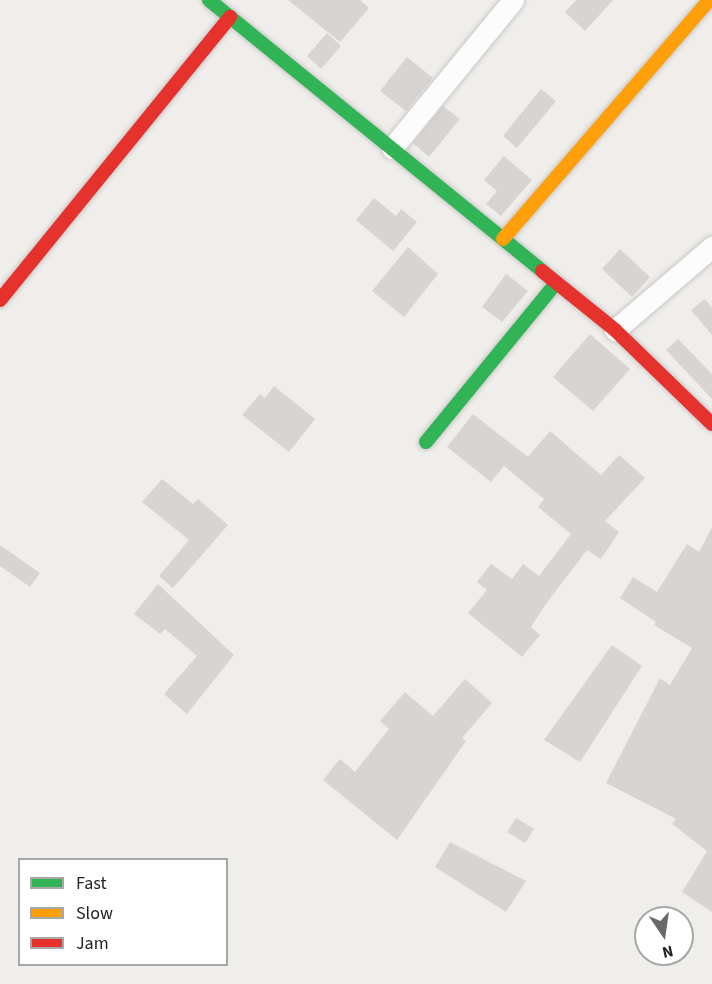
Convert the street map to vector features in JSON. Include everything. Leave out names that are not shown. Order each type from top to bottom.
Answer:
[{"type":"street","points":[[209,0],[615,330],[712,424]]},
{"type":"street","points":[[392,148],[513,0]]},
{"type":"street","points":[[503,239],[709,0]]},
{"type":"street","points":[[0,300],[230,17]]},
{"type":"street","points":[[615,330],[712,247]]},
{"type":"street","points":[[426,442],[556,283]]},
{"type":"building","points":[[288,0],[360,0],[369,8],[340,42]]},
{"type":"building","points":[[576,0],[613,0],[585,31],[565,12]]},
{"type":"building","points":[[327,33],[341,46],[321,69],[307,56]]},
{"type":"building","points":[[407,57],[433,78],[406,111],[380,91]]},
{"type":"building","points":[[541,89],[556,101],[517,148],[503,136]]},
{"type":"building","points":[[443,106],[460,119],[429,157],[413,143]]},
{"type":"building","points":[[504,156],[532,180],[501,216],[486,204],[497,191],[484,180]]},
{"type":"building","points":[[374,198],[396,216],[401,209],[417,222],[393,251],[356,220]]},
{"type":"building","points":[[408,247],[438,274],[404,317],[372,291]]},
{"type":"building","points":[[620,249],[650,277],[632,297],[602,269]]},
{"type":"building","points":[[506,274],[528,291],[502,322],[482,307]]},
{"type":"building","points":[[705,299],[712,308],[712,335],[691,310]]},
{"type":"building","points":[[590,334],[630,369],[593,411],[553,377]]},
{"type":"building","points":[[678,339],[712,374],[712,399],[666,350]]},
{"type":"building","points":[[274,386],[315,419],[289,452],[242,415],[260,394],[265,398]]},
{"type":"building","points":[[473,414],[528,457],[550,431],[601,475],[619,455],[645,478],[605,521],[619,532],[601,559],[587,550],[546,604],[531,627],[540,635],[522,657],[468,613],[487,590],[477,582],[491,564],[512,579],[523,564],[539,576],[571,534],[538,507],[544,499],[504,466],[491,482],[447,447]]},
{"type":"building","points":[[162,479],[193,504],[198,499],[228,525],[173,588],[159,576],[189,540],[142,502]]},
{"type":"building","points":[[712,527],[712,912],[682,892],[707,851],[672,824],[676,819],[606,783],[660,678],[670,685],[692,648],[654,625],[656,622],[620,598],[633,577],[657,592],[687,544],[699,552]]},
{"type":"building","points":[[0,545],[40,573],[30,587],[0,566]]},
{"type":"building","points":[[158,584],[234,655],[187,714],[164,694],[197,656],[165,629],[160,634],[134,614]]},
{"type":"building","points":[[612,645],[642,666],[580,762],[544,740]]},
{"type":"building","points":[[465,679],[492,703],[462,738],[466,741],[397,840],[323,780],[340,759],[355,772],[389,729],[380,721],[405,692],[433,716]]},
{"type":"building","points":[[516,818],[534,829],[525,843],[507,832]]},
{"type":"building","points":[[450,842],[526,881],[506,912],[435,867]]},
{"type":"traffic: fast","points":[[209,0],[542,271]]},
{"type":"traffic: fast","points":[[426,442],[556,283]]},
{"type":"traffic: slow","points":[[503,239],[709,0]]},
{"type":"traffic: jam","points":[[0,300],[230,17]]},
{"type":"traffic: jam","points":[[542,271],[615,330],[712,424]]}]
